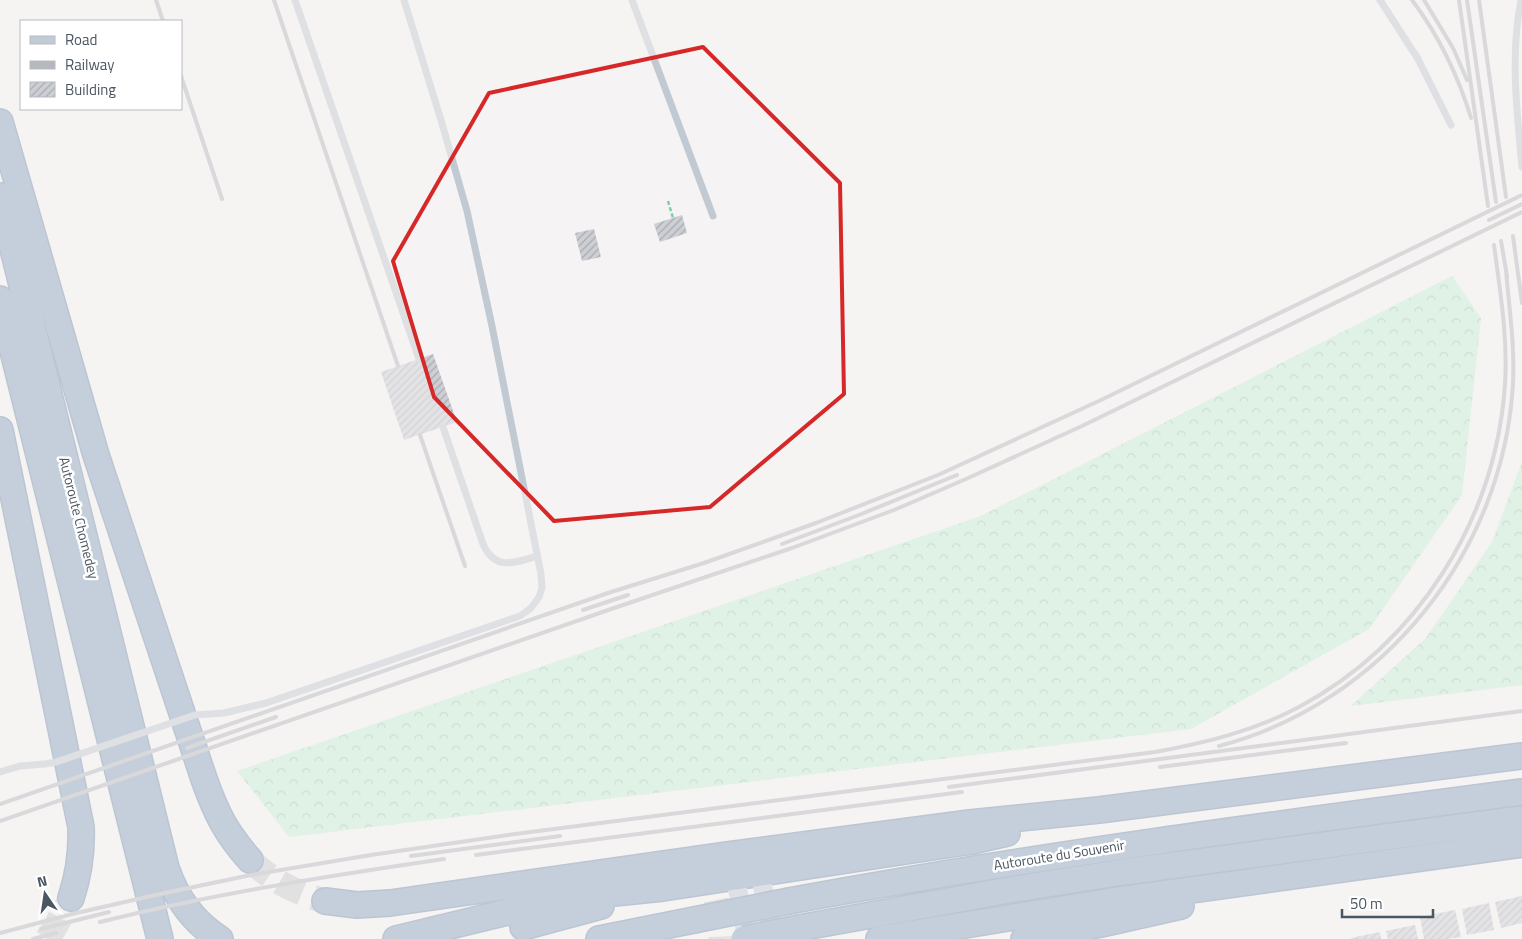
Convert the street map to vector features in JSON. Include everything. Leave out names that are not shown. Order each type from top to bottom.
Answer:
[{"type":"highway","points":[[0,122],[96,455],[201,771],[221,822],[233,841],[250,860]]},
{"type":"highway","name":"Autoroute Chomedey","points":[[0,196],[166,868],[176,893],[194,917],[220,939]]},
{"type":"highway","name":"Autoroute Chomedey","points":[[0,299],[160,939]]},
{"type":"highway","points":[[0,430],[81,827],[80,862],[71,898]]},
{"type":"highway","points":[[325,900],[357,905],[390,903],[726,855],[970,823],[1099,810],[1522,756]]},
{"type":"highway","name":"Autoroute du Souvenir","points":[[600,939],[913,878],[1099,849],[1522,792]]},
{"type":"highway","points":[[396,939],[565,898],[663,888],[721,886],[760,873],[972,841],[1099,810]]},
{"type":"highway","name":"Autoroute du Souvenir","points":[[746,939],[1000,892],[1122,872],[1522,819]]},
{"type":"highway","points":[[879,939],[1112,901],[1522,844]]},
{"type":"highway","points":[[1024,939],[1101,924],[1332,871]]},
{"type":"highway","points":[[472,939],[568,915],[663,888]]},
{"type":"main road","points":[[760,873],[773,939]]},
{"type":"main road","points":[[721,886],[746,939]]},
{"type":"lane","points":[[294,0],[420,359]]},
{"type":"lane","points":[[0,772],[20,766],[56,762],[195,715],[224,713],[266,703],[520,616],[536,603],[542,588],[537,556],[492,326],[467,211],[404,0]]},
{"type":"lane","points":[[632,0],[713,216]]},
{"type":"lane","points":[[1380,0],[1418,59],[1451,125]]},
{"type":"lane","points":[[1521,0],[1517,26],[1515,81],[1522,167]]},
{"type":"lane","points":[[443,427],[490,558],[509,563],[537,556]]},
{"type":"path","points":[[668,201],[674,218]]},
{"type":"highlighted area","points":[[703,47],[840,183],[844,394],[710,507],[554,521],[434,397],[393,261],[489,93]]},
{"type":"green space","points":[[1452,276],[1481,318],[1462,495],[1369,629],[1191,729],[289,837],[237,771],[981,516]]},
{"type":"green space","points":[[1522,462],[1522,685],[1351,706],[1426,638],[1492,542]]},
{"type":"building","points":[[682,215],[687,233],[660,242],[654,224]]},
{"type":"building","points":[[594,229],[601,257],[582,261],[575,233]]},
{"type":"building","points":[[433,354],[457,422],[404,440],[381,372]]},
{"type":"building","points":[[1522,896],[1522,923],[1501,928],[1495,902]]},
{"type":"building","points":[[1489,903],[1494,930],[1467,935],[1462,909]]},
{"type":"building","points":[[1455,910],[1461,937],[1424,939],[1420,917]]},
{"type":"building","points":[[1415,925],[1418,939],[1388,939],[1386,931]]},
{"type":"building","points":[[1380,932],[1381,939],[1351,939],[1351,938]]},
{"type":"tunnel","points":[[250,860],[267,874],[285,885],[325,901]]},
{"type":"tunnel","points":[[47,939],[71,898]]},
{"type":"tunnel","points":[[716,900],[720,919],[721,939]]},
{"type":"railway","points":[[156,0],[163,20]]},
{"type":"railway","points":[[274,0],[398,366]]},
{"type":"railway","points":[[1412,0],[1447,56],[1471,118]]},
{"type":"railway","points":[[1424,0],[1453,48],[1467,80]]},
{"type":"railway","points":[[1459,0],[1488,206]]},
{"type":"railway","points":[[1467,0],[1496,202]]},
{"type":"railway","points":[[1479,0],[1506,197]]},
{"type":"railway","points":[[182,79],[222,199]]},
{"type":"railway","points":[[0,804],[608,593],[704,563],[816,523],[938,475],[1101,400],[1522,195]]},
{"type":"railway","points":[[1489,220],[1522,204]]},
{"type":"railway","points":[[0,821],[792,548],[894,510],[1082,426],[1522,212]]},
{"type":"railway","points":[[1513,236],[1522,303]]},
{"type":"railway","points":[[1501,241],[1507,276]]},
{"type":"railway","points":[[0,933],[160,894],[251,875],[371,855],[515,834],[1155,752],[1192,745],[1265,723],[1299,707],[1342,680],[1380,649],[1414,612],[1443,572],[1467,529],[1486,482],[1498,434],[1505,384],[1504,331],[1494,245]]},
{"type":"railway","points":[[1219,746],[1278,725],[1333,695],[1382,657],[1424,612],[1459,561],[1486,505],[1505,445],[1513,383],[1512,341],[1506,270]]},
{"type":"railway","points":[[420,435],[465,566]]},
{"type":"railway","points":[[782,544],[957,475]]},
{"type":"railway","points":[[583,610],[628,595]]},
{"type":"railway","points":[[949,787],[1522,711]]},
{"type":"railway","points":[[187,748],[276,717]]},
{"type":"railway","points":[[1160,767],[1346,743]]},
{"type":"railway","points":[[476,855],[962,792]]},
{"type":"railway","points":[[411,856],[560,836]]},
{"type":"railway","points":[[100,922],[271,886],[444,859]]},
{"type":"railway","points":[[41,929],[109,912]]},
{"type":"railway","points":[[33,939],[56,933]]}]
